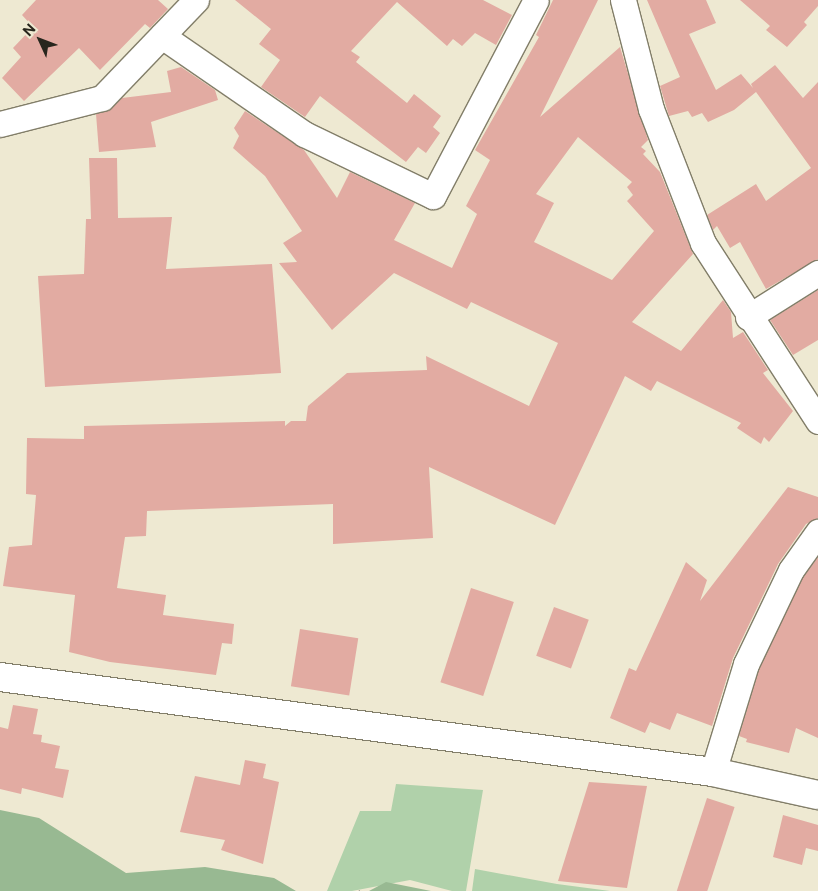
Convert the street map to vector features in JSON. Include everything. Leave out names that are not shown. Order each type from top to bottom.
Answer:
[{"type":"street","points":[[0,124],[102,98],[196,0]]},
{"type":"street","points":[[162,36],[304,134],[433,196],[536,0]]},
{"type":"street","points":[[623,0],[651,109],[703,243],[748,316],[818,421]]},
{"type":"street","points":[[748,316],[818,273]]},
{"type":"street","points":[[713,772],[746,664],[792,570],[818,532]]},
{"type":"street","points":[[0,677],[713,772],[818,795]]},
{"type":"green space","points":[[396,784],[483,790],[466,891],[452,891],[410,880],[352,891],[327,891],[360,811],[391,811]]},
{"type":"green space","points":[[0,810],[39,818],[126,873],[205,867],[274,878],[296,891],[0,891]]},
{"type":"green space","points":[[475,869],[557,884],[610,891],[472,891]]},
{"type":"green space","points":[[386,882],[431,891],[369,891]]},
{"type":"building","points":[[36,0],[158,0],[168,9],[150,28],[145,24],[100,70],[79,48],[24,101],[2,78],[21,57],[13,48],[33,27],[22,15]]},
{"type":"building","points":[[235,0],[483,0],[512,15],[496,45],[475,33],[462,46],[453,39],[447,46],[397,2],[351,51],[360,57],[356,62],[407,103],[414,94],[441,116],[433,127],[440,133],[426,153],[418,147],[406,162],[320,96],[305,117],[261,87],[280,60],[259,44],[271,29]]},
{"type":"building","points":[[553,0],[598,0],[540,117],[620,47],[648,140],[641,147],[646,151],[643,154],[660,172],[693,254],[632,322],[681,351],[723,300],[731,312],[733,338],[743,332],[768,370],[763,373],[793,411],[769,442],[764,437],[761,444],[737,428],[741,423],[657,381],[651,391],[625,376],[555,525],[429,467],[433,538],[333,544],[333,504],[147,511],[146,536],[125,537],[117,588],[166,595],[163,615],[234,624],[232,644],[222,643],[216,675],[110,662],[69,652],[75,595],[3,586],[9,547],[32,545],[36,495],[26,494],[27,438],[84,439],[84,426],[285,421],[285,426],[291,421],[306,421],[308,406],[347,373],[427,370],[426,356],[529,406],[558,343],[471,302],[467,309],[394,273],[332,330],[279,263],[297,262],[283,243],[302,231],[265,176],[233,148],[239,136],[234,128],[245,111],[304,150],[337,198],[350,172],[415,203],[394,240],[452,268],[477,214],[466,206],[490,160],[475,150],[539,37],[536,35]],"holes":[[[578,137],[632,182],[627,187],[633,195],[627,201],[654,231],[612,280],[534,242],[554,203],[536,194]]]},
{"type":"building","points":[[647,0],[706,0],[716,23],[689,34],[716,90],[741,74],[753,88],[751,84],[775,65],[803,98],[818,82],[818,259],[766,289],[740,242],[730,248],[717,226],[713,230],[707,215],[756,184],[766,201],[811,168],[756,92],[734,110],[708,122],[702,113],[692,117],[688,111],[669,116],[660,86],[680,77]]},
{"type":"building","points":[[740,0],[818,0],[818,6],[804,22],[807,25],[787,47],[766,30],[770,26]]},
{"type":"building","points":[[181,67],[215,90],[218,100],[151,122],[156,147],[99,152],[96,114],[112,108],[122,98],[171,92],[167,71]]},
{"type":"building","points":[[89,158],[117,158],[118,218],[172,217],[166,269],[272,264],[281,373],[45,387],[38,276],[84,274],[86,219],[91,219]]},
{"type":"building","points":[[818,290],[818,340],[793,355],[770,320]]},
{"type":"building","points":[[788,487],[818,497],[818,518],[806,524],[778,564],[733,658],[712,726],[677,713],[670,730],[650,722],[645,733],[610,718],[629,668],[636,671],[686,562],[707,580],[700,601]]},
{"type":"building","points":[[818,557],[818,738],[796,728],[789,753],[746,742],[747,739],[739,736],[759,669],[803,577]]},
{"type":"building","points":[[471,588],[514,602],[483,696],[440,682]]},
{"type":"building","points":[[554,607],[589,620],[571,669],[536,656]]},
{"type":"building","points":[[300,629],[358,638],[349,696],[291,686]]},
{"type":"building","points":[[13,705],[38,709],[33,734],[42,735],[41,742],[60,746],[55,768],[69,770],[63,798],[22,788],[21,794],[0,789],[0,727],[8,729]]},
{"type":"building","points":[[245,760],[266,764],[263,778],[279,782],[263,864],[221,850],[225,840],[180,832],[195,776],[240,785]]},
{"type":"building","points":[[589,782],[647,786],[627,888],[558,881]]},
{"type":"building","points":[[707,798],[735,807],[707,891],[677,891]]},
{"type":"building","points":[[783,815],[818,825],[818,851],[806,848],[802,865],[773,857]]}]
